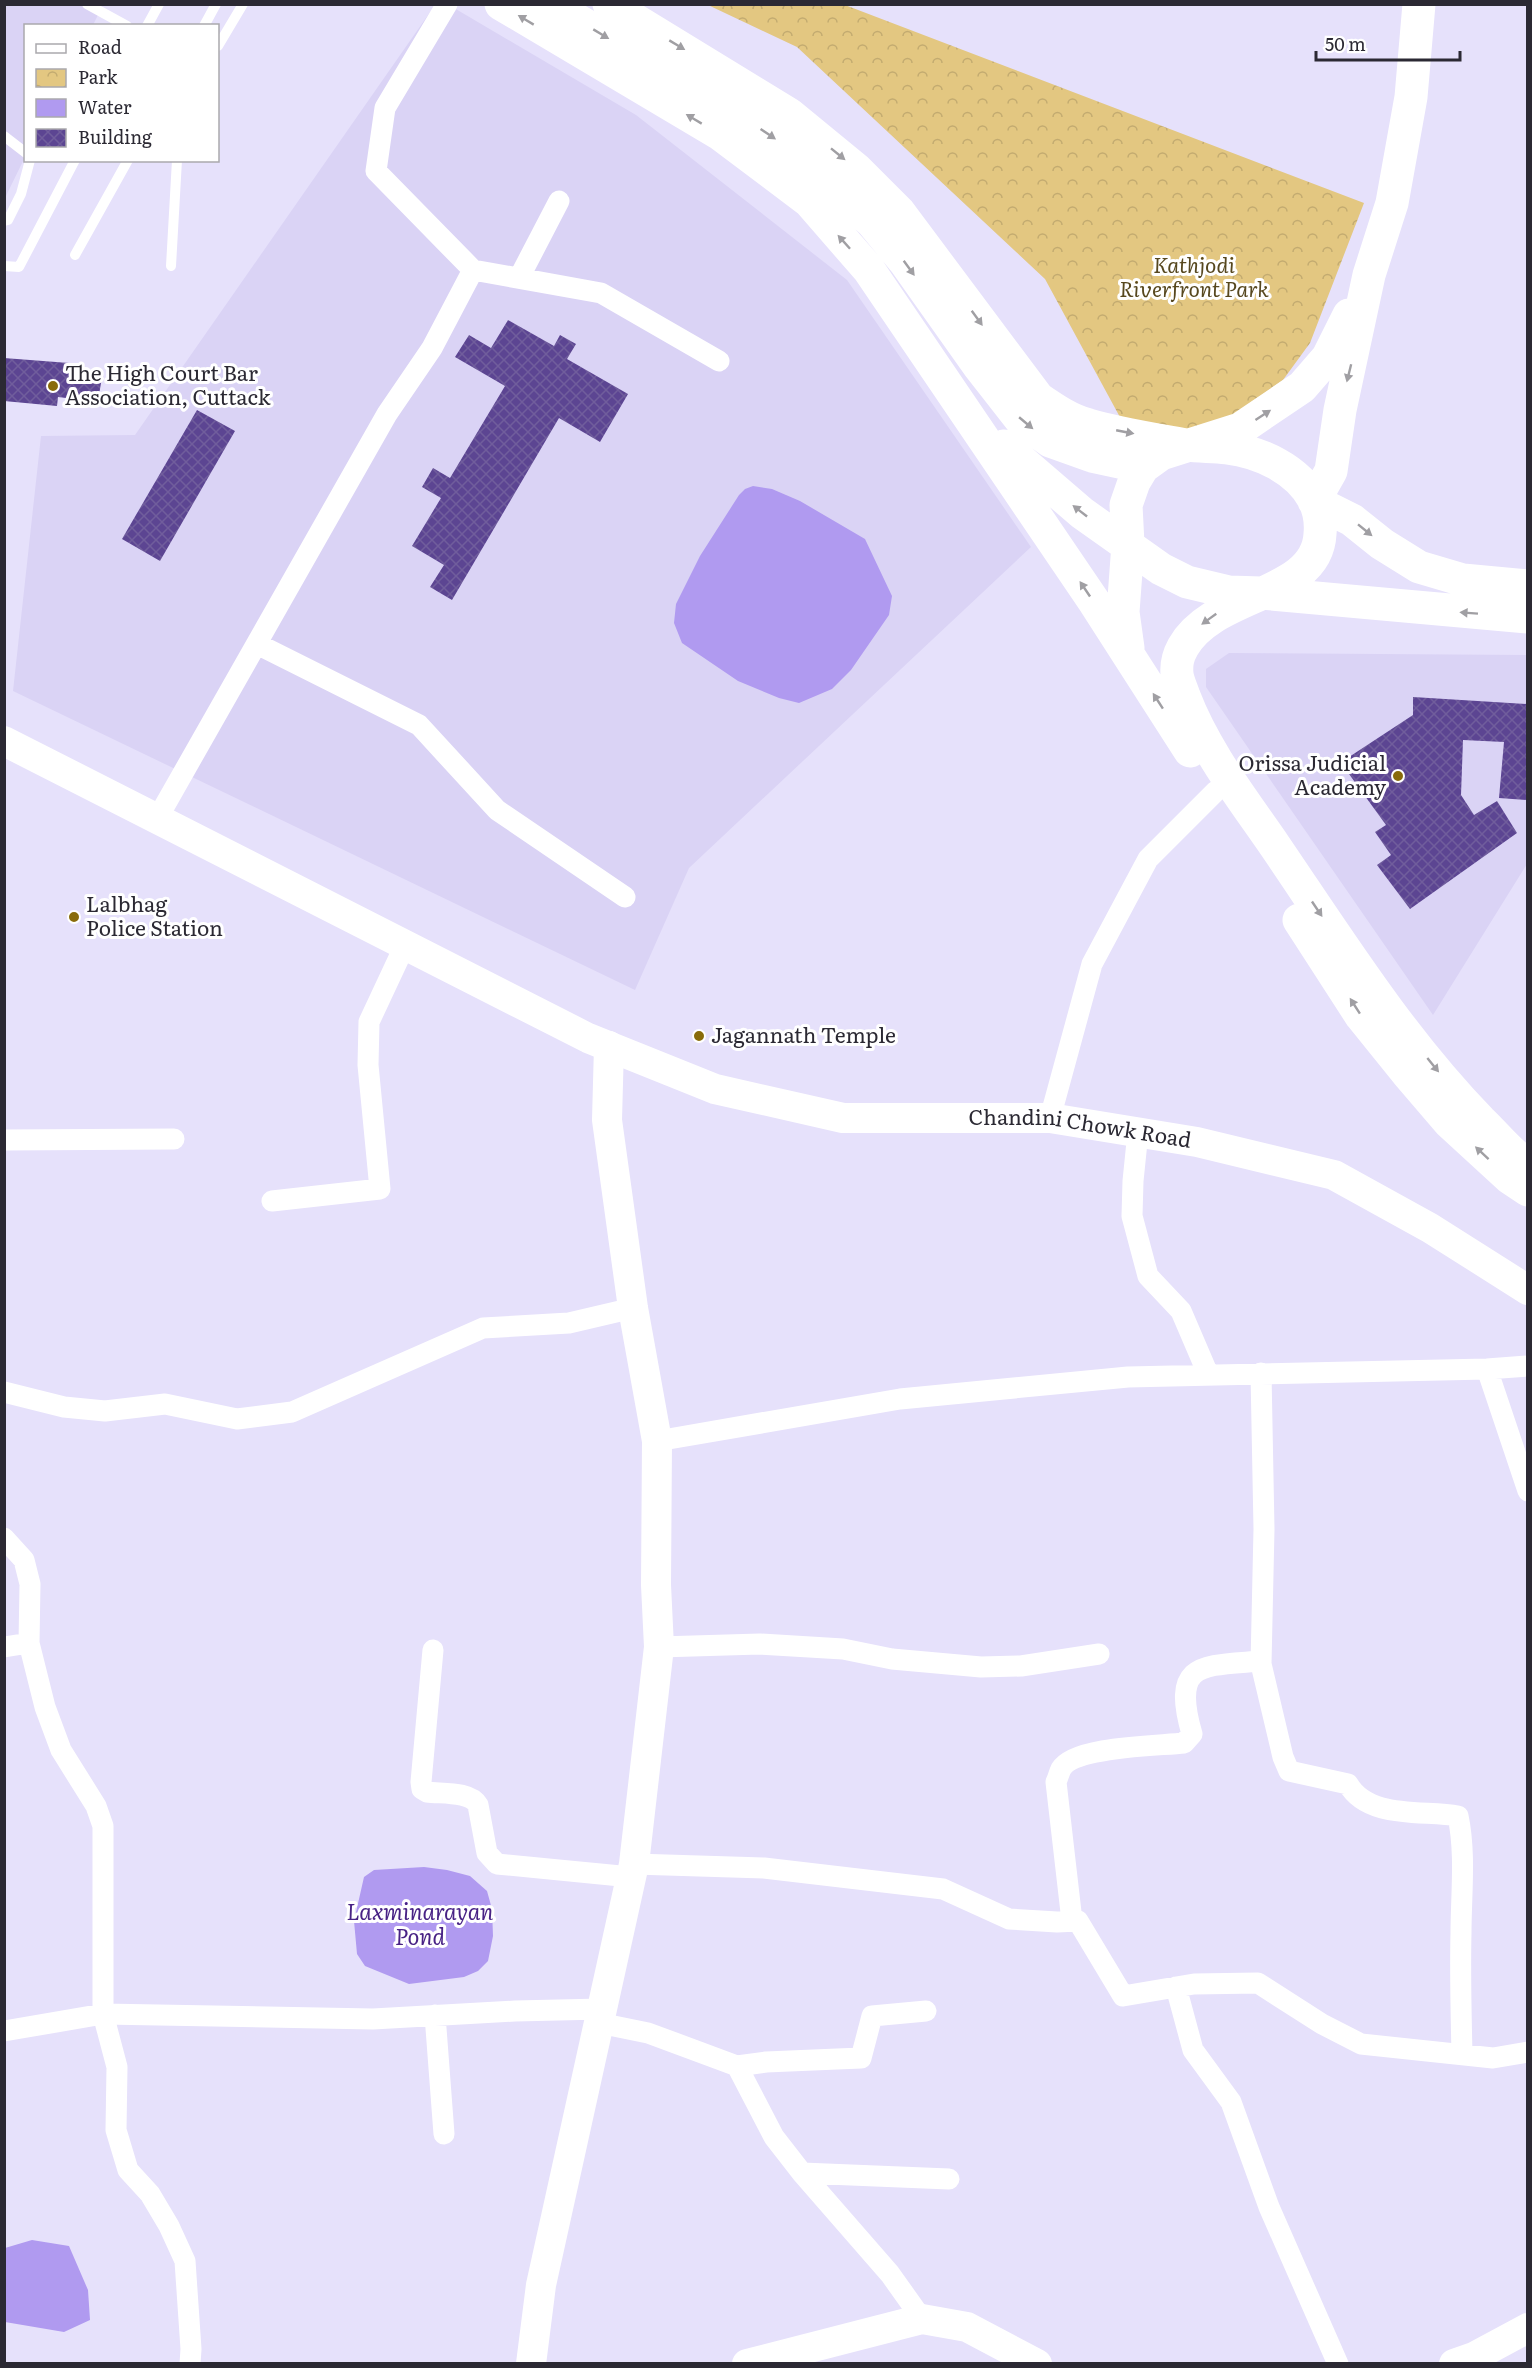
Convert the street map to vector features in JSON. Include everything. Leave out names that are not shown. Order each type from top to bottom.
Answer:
[{"type":"main road","points":[[501,4],[720,134],[808,201],[869,270],[1129,656],[1361,1016],[1449,1122],[1510,1178],[1527,1190]]},
{"type":"main road","points":[[550,4],[771,135],[821,176],[872,222],[905,262],[978,365],[1021,420],[1050,441],[1092,456],[1143,467]]},
{"type":"main road","points":[[609,4],[789,114],[856,169],[898,212],[1038,398],[1060,414],[1087,425],[1190,446],[1232,448],[1258,455],[1291,473],[1303,484],[1314,501],[1321,523],[1320,547],[1306,568],[1287,583],[1213,616],[1191,634],[1177,659],[1177,677],[1204,741],[1401,1027],[1462,1101],[1527,1165]]},
{"type":"main road","points":[[1314,501],[1331,471],[1340,410],[1370,275],[1392,203],[1411,97],[1419,4]]},
{"type":"main road","points":[[1129,656],[1123,612],[1128,544],[1126,506],[1134,482],[1143,467],[1161,454],[1240,429],[1302,387],[1328,357],[1370,275]]},
{"type":"main road","points":[[963,409],[1082,513],[1161,569],[1187,582],[1229,592],[1527,617]]},
{"type":"main road","points":[[1314,501],[1352,520],[1382,544],[1419,567],[1463,580],[1527,586]]},
{"type":"main road","name":"Chandini Chowk Road","points":[[4,741],[588,1038],[715,1089],[843,1118],[1050,1118],[1197,1142],[1334,1175],[1430,1228],[1527,1290]]},
{"type":"main road","points":[[531,2364],[541,2285],[633,1870],[659,1647],[656,1585],[657,1441],[633,1308],[608,1120],[609,1046]]},
{"type":"main road","points":[[747,2364],[922,2319],[967,2327],[1037,2364]]},
{"type":"main road","points":[[1454,2364],[1474,2357],[1495,2356],[1527,2328]]},
{"type":"street","points":[[447,4],[385,108],[376,171],[473,270],[601,293],[719,361]]},
{"type":"street","points":[[519,278],[559,201]]},
{"type":"street","points":[[157,819],[387,414],[432,348],[473,270]]},
{"type":"street","points":[[257,644],[419,725],[497,810],[626,897]]},
{"type":"street","points":[[1050,1118],[1092,964],[1148,859],[1216,791]]},
{"type":"street","points":[[272,1201],[380,1190],[368,1065],[369,1022],[405,945]]},
{"type":"street","points":[[1138,1132],[1132,1216],[1148,1276],[1181,1311],[1208,1374]]},
{"type":"street","points":[[4,1140],[174,1139]]},
{"type":"street","points":[[4,1392],[64,1407],[105,1411],[165,1404],[237,1419],[292,1412],[483,1328],[569,1323],[633,1308]]},
{"type":"street","points":[[657,1441],[900,1399],[1128,1377],[1487,1369],[1527,1366]]},
{"type":"street","points":[[1487,1369],[1527,1491]]},
{"type":"street","points":[[1261,1373],[1264,1529],[1261,1661],[1266,1692],[1283,1757],[1289,1771],[1348,1784],[1354,1793],[1366,1803],[1382,1809],[1458,1816],[1461,1831],[1462,1877],[1460,1970],[1462,2054]]},
{"type":"street","points":[[4,1538],[24,1560],[30,1584],[29,1643],[45,1707],[61,1749],[96,1806],[103,1826],[103,2014],[117,2067],[116,2130],[129,2170],[150,2194],[169,2226],[185,2261],[190,2364]]},
{"type":"street","points":[[4,1647],[29,1643]]},
{"type":"street","points":[[659,1647],[772,1644],[843,1649],[925,1663],[981,1667],[1021,1666],[1099,1654]]},
{"type":"street","points":[[433,1650],[420,1782],[422,1789],[427,1792],[468,1796],[475,1800],[487,1853],[497,1864],[633,1870],[764,1868],[943,1889],[1009,1919],[1078,1921],[1123,1996],[1194,1984],[1258,1983],[1322,2024],[1361,2044],[1493,2058],[1527,2052]]},
{"type":"street","points":[[1071,1921],[1056,1782],[1061,1768],[1072,1760],[1122,1747],[1184,1743],[1192,1734],[1185,1711],[1185,1687],[1192,1673],[1207,1666],[1261,1661]]},
{"type":"street","points":[[1176,1987],[1192,2050],[1231,2102],[1269,2207],[1338,2364]]},
{"type":"street","points":[[4,2031],[103,2014],[373,2019],[515,2011],[600,2016],[737,2066],[766,2062],[861,2058],[872,2016],[926,2011]]},
{"type":"street","points":[[435,2015],[444,2134]]},
{"type":"street","points":[[737,2066],[774,2138],[890,2274],[922,2319]]},
{"type":"street","points":[[802,2173],[949,2179]]},
{"type":"lane","points":[[87,4],[123,24]]},
{"type":"lane","points":[[148,24],[159,4]]},
{"type":"lane","points":[[205,24],[216,4]]},
{"type":"lane","points":[[219,44],[243,4]]},
{"type":"lane","points":[[4,136],[24,151]]},
{"type":"lane","points":[[4,221],[8,219],[21,194],[29,162]]},
{"type":"lane","points":[[4,266],[19,267],[74,162]]},
{"type":"lane","points":[[75,255],[127,162]]},
{"type":"lane","points":[[171,266],[177,162]]},
{"type":"shaded area","points":[[5,5],[103,5],[94,24],[24,24],[24,159],[5,198]]},
{"type":"shaded area","points":[[435,5],[449,5],[636,115],[847,280],[1031,547],[689,868],[635,990],[13,691],[41,436],[135,435]]},
{"type":"shaded area","name":"Orissa Judicial Academy","points":[[1229,653],[1527,655],[1527,864],[1433,1015],[1206,687],[1206,669]]},
{"type":"green space","name":"Kathjodi Riverfront Park","points":[[708,5],[845,5],[1364,203],[1310,343],[1283,380],[1191,444],[1128,432],[1045,279],[797,47]]},
{"type":"water","points":[[753,486],[772,489],[800,501],[865,539],[892,596],[889,615],[851,670],[832,689],[799,703],[779,698],[738,681],[682,643],[674,623],[676,604],[700,556],[739,495],[745,489]]},
{"type":"water","name":"Laxminarayan Pond","points":[[424,1867],[470,1876],[487,1891],[492,1909],[493,1936],[488,1961],[478,1971],[464,1977],[409,1984],[365,1966],[357,1954],[354,1921],[364,1877],[374,1870]]},
{"type":"water","points":[[32,2240],[69,2246],[88,2290],[90,2320],[64,2332],[5,2322],[5,2248]]},
{"type":"building","points":[[508,320],[554,346],[560,335],[576,344],[567,359],[628,394],[600,442],[559,418],[452,600],[430,587],[444,565],[412,546],[441,498],[422,487],[433,468],[450,478],[505,386],[455,357],[469,335],[491,348]]},
{"type":"building","name":"The High Court Bar Association, Cuttack","points":[[4,358],[82,364],[82,375],[102,377],[99,395],[91,395],[90,401],[58,397],[57,406],[4,401]]},
{"type":"building","points":[[197,410],[235,431],[160,561],[122,539]]},
{"type":"building","points":[[1413,697],[1527,704],[1527,800],[1499,798],[1504,742],[1463,740],[1461,795],[1474,815],[1497,801],[1517,833],[1410,909],[1377,865],[1391,855],[1375,832],[1386,825],[1349,774],[1357,768],[1349,757],[1413,715]]},
{"type":"place","name":"The High Court Bar Association, Cuttack","points":[[53,386]]},
{"type":"place","name":"Orissa Judicial Academy","points":[[1398,776]]},
{"type":"place","name":"Lalbhag Police Station","points":[[74,917]]},
{"type":"place","name":"Jagannath Temple","points":[[699,1036]]}]
